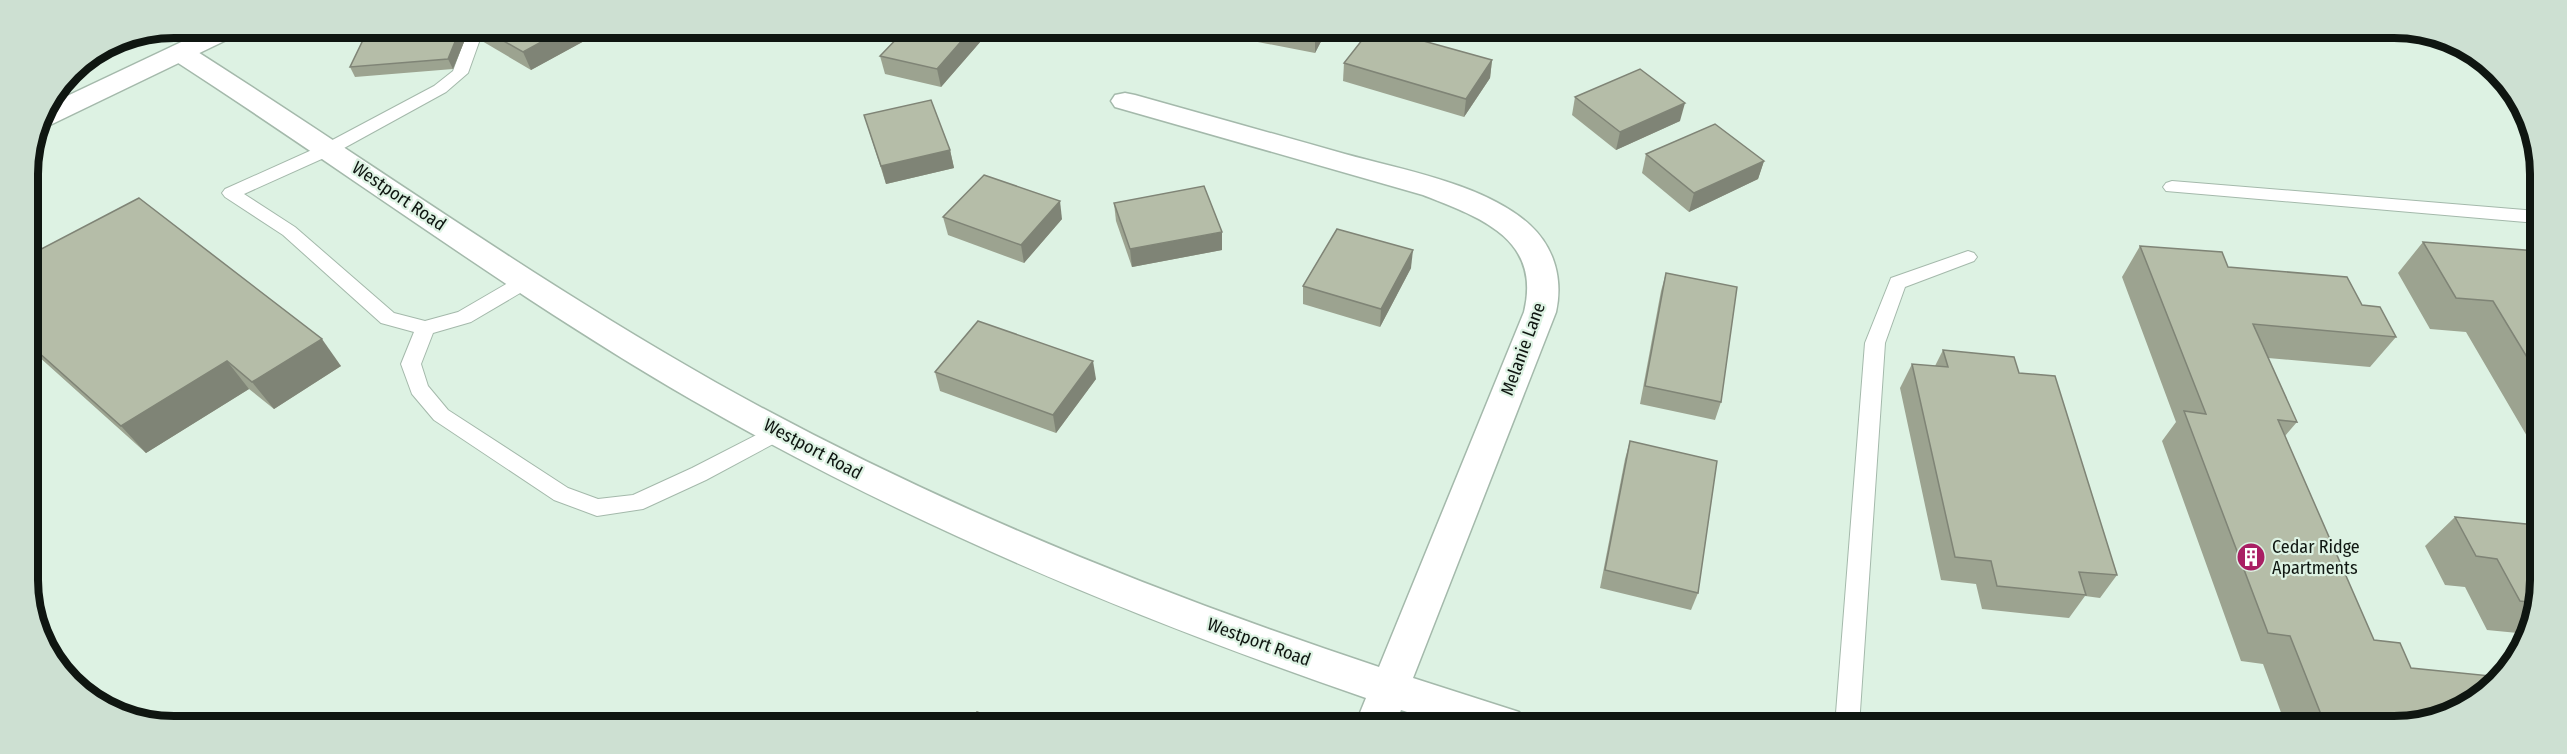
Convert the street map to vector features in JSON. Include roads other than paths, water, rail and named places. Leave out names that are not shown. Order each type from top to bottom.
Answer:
[{"type":"street","points":[[52,113],[211,38]]},
{"type":"street","name":"Westport Road","points":[[181,52],[526,281],[704,391],[885,487],[993,538],[1111,587],[1381,707],[1443,716]]},
{"type":"street","name":"Melanie Lane","points":[[1125,101],[1433,188],[1501,218],[1526,237],[1540,260],[1545,285],[1540,312],[1381,707]]},
{"type":"lane","points":[[472,38],[460,72],[440,89],[330,149],[231,193],[289,231],[388,318],[426,328],[464,317],[526,281]]},
{"type":"lane","points":[[2172,187],[2530,217]]},
{"type":"lane","points":[[1848,716],[1875,343],[1897,283],[1968,257]]},
{"type":"lane","points":[[426,328],[411,364],[419,389],[441,415],[561,494],[597,508],[636,503],[699,474],[781,431]]},
{"type":"place","name":"Cedar Ridge Apartments","points":[[2251,557]]}]
